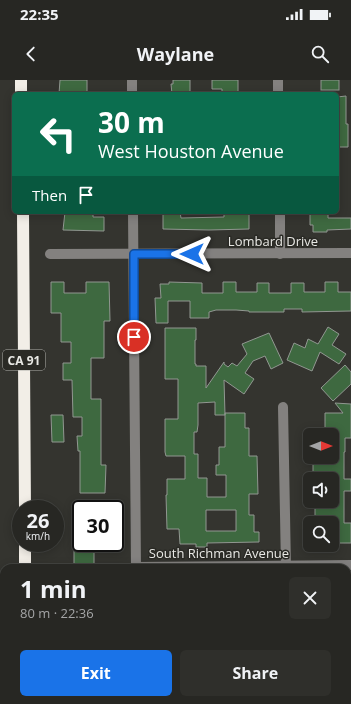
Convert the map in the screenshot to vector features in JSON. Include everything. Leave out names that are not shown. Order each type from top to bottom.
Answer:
[{"type":"highway","points":[[21,80],[21,92]]},
{"type":"highway","name":"CA 91","points":[[23,214],[25,500]]},
{"type":"highway","points":[[25,552],[25,564]]},
{"type":"street","points":[[132,80],[132,92]]},
{"type":"street","points":[[278,80],[278,92]]},
{"type":"street","points":[[133,214],[136,564]]},
{"type":"street","points":[[280,214],[280,254]]},
{"type":"street","name":"Lombard Drive","points":[[50,254],[351,253]]},
{"type":"street","points":[[284,407],[286,564]]},
{"type":"building","points":[[60,80],[87,80],[87,92],[59,92]]},
{"type":"building","points":[[173,80],[190,80],[190,92],[172,92],[171,84],[173,84]]},
{"type":"building","points":[[212,80],[238,80],[238,92],[222,92],[222,89],[212,89]]},
{"type":"building","points":[[321,80],[339,80],[339,90],[321,90]]},
{"type":"building","points":[[346,96],[348,147],[339,147],[339,97]]},
{"type":"building","points":[[65,214],[93,214],[93,217],[104,217],[104,231],[63,230]]},
{"type":"building","points":[[163,214],[180,214],[181,218],[224,217],[224,214],[249,214],[249,229],[163,229]]},
{"type":"building","points":[[310,214],[328,214],[328,218],[351,218],[351,229],[313,232],[313,225],[310,225]]},
{"type":"building","points":[[51,282],[64,282],[64,293],[86,293],[86,282],[109,282],[110,321],[104,321],[104,358],[91,358],[91,399],[101,399],[101,465],[106,465],[105,493],[80,493],[80,451],[78,451],[77,436],[82,436],[82,417],[73,417],[72,380],[63,380],[63,363],[71,363],[71,342],[61,342],[61,313],[51,313]]},
{"type":"building","points":[[169,282],[202,283],[202,293],[223,293],[223,282],[236,282],[236,292],[257,292],[257,283],[269,283],[269,293],[291,293],[291,283],[304,283],[304,292],[325,292],[325,282],[338,282],[338,292],[351,292],[351,311],[302,312],[302,309],[284,309],[284,312],[249,312],[236,310],[216,310],[209,312],[209,318],[190,318],[190,301],[168,301],[168,323],[156,323],[155,298],[161,298],[160,284],[169,284]]},
{"type":"building","points":[[328,327],[339,334],[332,345],[346,354],[339,364],[320,352],[312,371],[287,360],[294,343],[305,348],[308,339],[318,344]]},
{"type":"building","points":[[165,328],[196,328],[195,364],[196,366],[206,366],[206,388],[224,362],[224,364],[228,367],[232,363],[237,366],[247,354],[242,344],[269,333],[283,363],[271,369],[265,356],[253,361],[245,373],[254,379],[244,394],[224,380],[225,415],[225,413],[245,413],[245,428],[249,428],[249,456],[257,456],[258,494],[249,494],[249,515],[254,515],[254,532],[259,532],[259,542],[207,543],[207,547],[196,547],[196,544],[180,544],[179,529],[167,529],[167,479],[185,479],[185,456],[166,456],[165,419],[178,419],[178,379],[165,379]],"holes":[[[215,402],[215,415],[225,415],[225,447],[219,447],[219,465],[216,465],[216,475],[226,475],[226,497],[207,497],[207,478],[198,478],[198,454],[194,454],[194,432],[197,432],[198,425],[198,403]],[[206,510],[236,510],[236,531],[206,531]]]},
{"type":"building","points":[[345,365],[351,372],[351,384],[333,401],[321,388]]},
{"type":"building","points":[[335,403],[351,404],[351,438],[345,438],[344,479],[351,479],[351,491],[344,491],[344,523],[351,523],[351,543],[339,543],[339,516],[315,516],[315,508],[339,508],[339,472],[313,472],[313,464],[339,464],[339,428],[325,428],[325,413],[343,413]]},
{"type":"building","points":[[51,415],[63,415],[64,442],[52,442]]},
{"type":"building","points":[[74,552],[94,552],[94,564],[74,564]]},
{"type":"route","points":[[134,337],[134,254],[192,254]]}]
